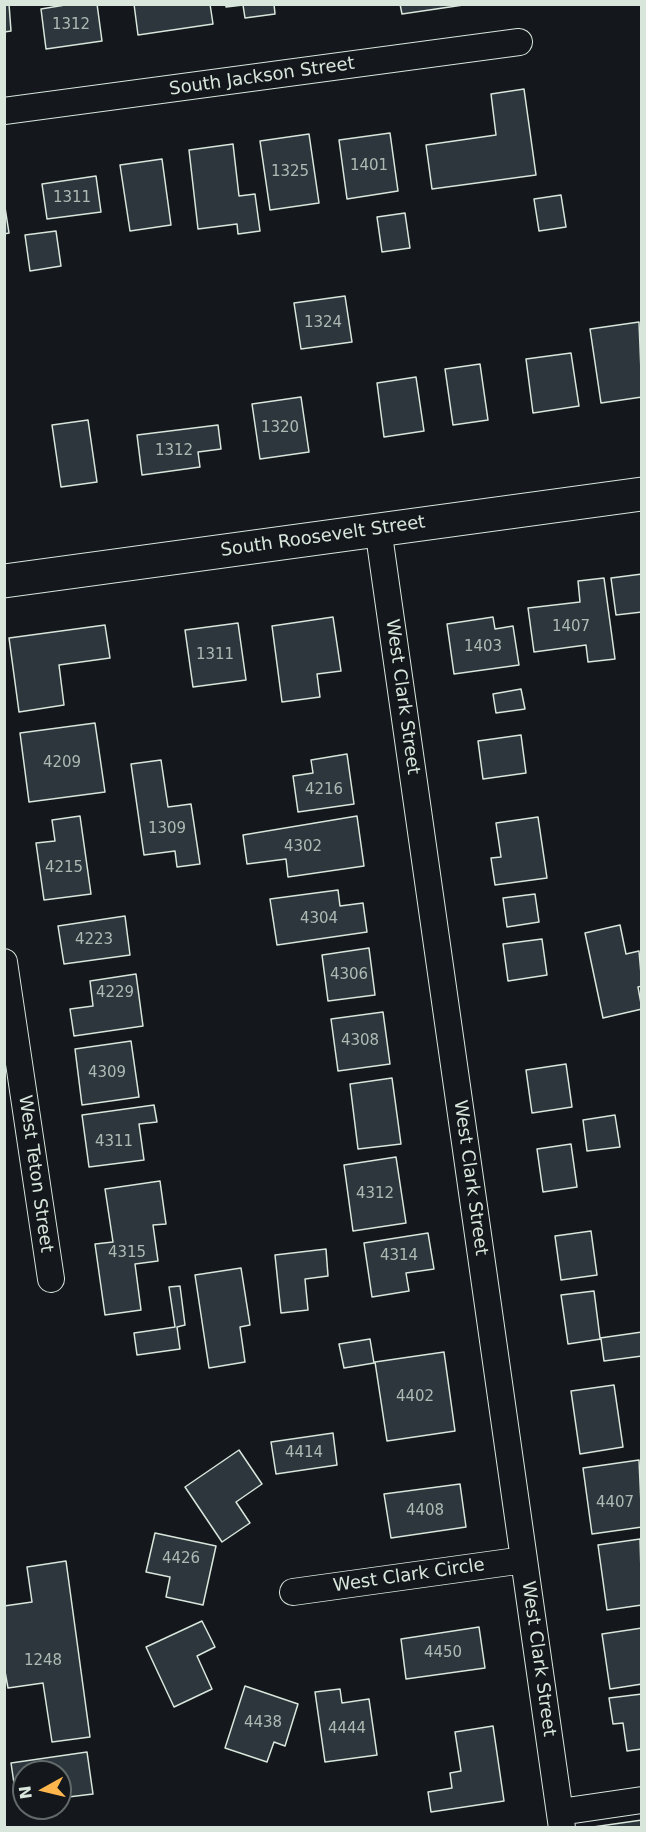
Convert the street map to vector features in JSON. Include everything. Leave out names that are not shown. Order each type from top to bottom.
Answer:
[{"type":"street","name":"South Jackson Street","points":[[4,111],[519,42]]},
{"type":"street","name":"South Roosevelt Street","points":[[4,581],[378,528],[642,495]]},
{"type":"street","name":"West Clark Street","points":[[378,528],[561,1820]]},
{"type":"street","name":"West Teton Street","points":[[4,962],[51,1279]]},
{"type":"street","name":"West Clark Circle","points":[[293,1592],[524,1560]]},
{"type":"street","points":[[561,1820],[642,1800]]},
{"type":"building","points":[[4,4],[9,4],[11,31],[4,32]]},
{"type":"building","points":[[71,4],[97,4],[102,41],[46,49],[41,9]]},
{"type":"building","points":[[134,4],[210,4],[213,24],[138,35]]},
{"type":"building","points":[[226,4],[274,4],[275,14],[245,18],[243,5],[226,7]]},
{"type":"building","points":[[400,4],[470,4],[402,14]]},
{"type":"building","points":[[524,89],[536,175],[432,189],[426,145],[496,135],[491,94]]},
{"type":"building","points":[[390,133],[398,191],[347,199],[339,140]]},
{"type":"building","points":[[309,134],[319,203],[270,210],[260,141]]},
{"type":"building","points":[[233,144],[239,196],[255,194],[260,231],[238,234],[237,224],[198,229],[189,150]]},
{"type":"building","points":[[162,159],[171,225],[130,231],[120,165]]},
{"type":"building","points":[[96,176],[101,212],[47,219],[42,184]]},
{"type":"building","points":[[561,195],[566,227],[539,231],[534,199]]},
{"type":"building","points":[[4,201],[9,233],[4,234]]},
{"type":"building","points":[[405,213],[410,248],[382,252],[377,217]]},
{"type":"building","points":[[56,231],[61,266],[30,271],[25,235]]},
{"type":"building","points":[[345,296],[352,342],[301,349],[294,303]]},
{"type":"building","points":[[639,322],[642,397],[601,403],[590,329]]},
{"type":"building","points":[[571,353],[579,406],[533,413],[526,359]]},
{"type":"building","points":[[480,364],[488,420],[453,425],[445,369]]},
{"type":"building","points":[[416,377],[424,431],[384,437],[377,383]]},
{"type":"building","points":[[301,397],[309,452],[260,459],[252,404]]},
{"type":"building","points":[[88,420],[97,482],[61,487],[52,425]]},
{"type":"building","points":[[218,425],[221,449],[198,452],[200,467],[142,475],[137,435]]},
{"type":"building","points":[[642,574],[642,612],[616,615],[611,578]]},
{"type":"building","points":[[604,578],[615,659],[588,662],[586,645],[534,652],[528,608],[580,602],[578,581]]},
{"type":"building","points":[[333,617],[341,671],[317,674],[320,697],[282,702],[272,626]]},
{"type":"building","points":[[493,617],[495,629],[513,626],[519,665],[454,674],[447,624]]},
{"type":"building","points":[[238,623],[246,680],[193,687],[185,630]]},
{"type":"building","points":[[105,625],[110,658],[59,665],[64,705],[19,712],[9,638]]},
{"type":"building","points":[[521,689],[525,709],[496,713],[493,694]]},
{"type":"building","points":[[95,723],[105,792],[29,802],[20,733]]},
{"type":"building","points":[[521,735],[526,773],[483,779],[478,741]]},
{"type":"building","points":[[347,754],[354,804],[298,812],[293,776],[313,773],[311,760]]},
{"type":"building","points":[[161,760],[168,807],[191,804],[200,864],[177,867],[175,851],[144,855],[131,764]]},
{"type":"building","points":[[80,816],[91,894],[44,900],[36,843],[55,841],[52,820]]},
{"type":"building","points":[[357,816],[364,866],[288,877],[286,859],[247,864],[243,835]]},
{"type":"building","points":[[538,817],[547,878],[495,885],[491,858],[501,857],[496,823]]},
{"type":"building","points":[[338,890],[340,906],[363,903],[367,932],[277,945],[270,899]]},
{"type":"building","points":[[535,894],[539,922],[507,927],[503,898]]},
{"type":"building","points":[[125,916],[130,955],[64,964],[58,926]]},
{"type":"building","points":[[620,925],[626,954],[639,951],[642,986],[638,987],[642,1009],[603,1018],[585,933]]},
{"type":"building","points":[[542,939],[547,975],[508,981],[503,944]]},
{"type":"building","points":[[369,948],[375,995],[328,1001],[322,955]]},
{"type":"building","points":[[136,974],[143,1026],[74,1036],[70,1009],[93,1006],[90,981]]},
{"type":"building","points":[[383,1012],[390,1064],[338,1071],[331,1019]]},
{"type":"building","points":[[131,1041],[139,1097],[82,1105],[75,1049]]},
{"type":"building","points":[[566,1064],[572,1107],[532,1113],[526,1070]]},
{"type":"building","points":[[392,1078],[401,1144],[358,1149],[350,1084]]},
{"type":"building","points":[[154,1105],[157,1122],[139,1124],[144,1160],[89,1167],[82,1115]]},
{"type":"building","points":[[615,1115],[620,1147],[587,1151],[583,1120]]},
{"type":"building","points":[[571,1144],[577,1187],[543,1192],[537,1149]]},
{"type":"building","points":[[396,1157],[406,1223],[353,1231],[344,1165]]},
{"type":"building","points":[[160,1181],[166,1224],[153,1225],[158,1261],[135,1264],[141,1310],[105,1315],[95,1244],[113,1242],[105,1189]]},
{"type":"building","points":[[591,1231],[597,1275],[561,1280],[555,1236]]},
{"type":"building","points":[[428,1233],[434,1269],[406,1273],[409,1291],[372,1297],[364,1243]]},
{"type":"building","points":[[326,1249],[328,1276],[305,1279],[308,1310],[281,1313],[275,1255]]},
{"type":"building","points":[[241,1268],[250,1325],[240,1327],[245,1362],[209,1368],[195,1275]]},
{"type":"building","points":[[180,1286],[185,1325],[177,1327],[180,1349],[137,1355],[134,1333],[175,1327],[169,1287]]},
{"type":"building","points":[[594,1291],[600,1338],[642,1332],[642,1356],[604,1361],[601,1339],[568,1344],[561,1295]]},
{"type":"building","points":[[370,1339],[374,1363],[344,1368],[339,1344]]},
{"type":"building","points":[[444,1352],[455,1431],[387,1441],[375,1362]]},
{"type":"building","points":[[614,1385],[623,1447],[580,1454],[571,1391]]},
{"type":"building","points":[[333,1433],[337,1465],[276,1474],[271,1442]]},
{"type":"building","points":[[239,1450],[262,1484],[236,1502],[250,1523],[222,1542],[185,1487]]},
{"type":"building","points":[[639,1460],[642,1527],[592,1534],[583,1468]]},
{"type":"building","points":[[460,1484],[466,1527],[391,1538],[384,1494]]},
{"type":"building","points":[[155,1533],[216,1546],[203,1605],[166,1597],[170,1577],[146,1572]]},
{"type":"building","points":[[640,1539],[642,1605],[607,1610],[598,1545]]},
{"type":"building","points":[[66,1561],[90,1737],[52,1742],[43,1683],[8,1688],[4,1666],[4,1606],[32,1602],[27,1567]]},
{"type":"building","points":[[202,1621],[215,1647],[197,1656],[212,1689],[174,1707],[146,1647]]},
{"type":"building","points":[[479,1627],[485,1668],[406,1679],[401,1639]]},
{"type":"building","points":[[642,1628],[642,1684],[610,1689],[602,1634]]},
{"type":"building","points":[[245,1686],[298,1704],[285,1746],[274,1742],[267,1762],[225,1748]]},
{"type":"building","points":[[340,1689],[342,1703],[369,1699],[377,1755],[325,1762],[315,1692]]},
{"type":"building","points":[[642,1694],[642,1749],[627,1751],[623,1723],[613,1724],[609,1698]]},
{"type":"building","points":[[493,1726],[504,1801],[431,1812],[428,1792],[452,1788],[450,1773],[461,1771],[455,1732]]},
{"type":"building","points":[[87,1752],[93,1794],[72,1797],[72,1760],[32,1760]]},
{"type":"building","points":[[642,1820],[642,1828],[593,1828],[593,1827]]}]
